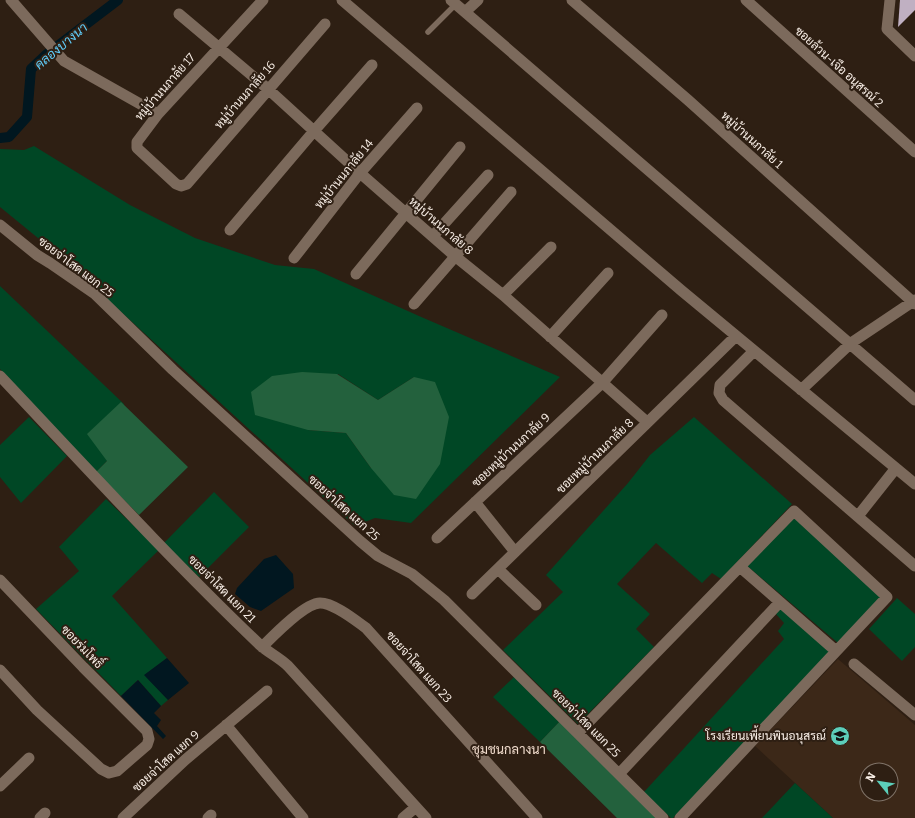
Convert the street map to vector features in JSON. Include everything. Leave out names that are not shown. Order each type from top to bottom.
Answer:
[{"type":"street","points":[[11,0],[46,38],[64,61],[158,114]]},
{"type":"street","name":"หมู่บ้านนภาลัย 17","points":[[187,184],[181,186],[176,184],[137,148],[137,142],[158,114],[263,0]]},
{"type":"street","points":[[342,0],[736,336],[915,484]]},
{"type":"street","points":[[465,12],[478,0]]},
{"type":"street","name":"หมู่บ้านนภาลัย 1","points":[[572,0],[688,100],[914,302]]},
{"type":"street","name":"ซอยล้วน-เจือ อนุสรณ์ 2","points":[[746,0],[915,152]]},
{"type":"street","points":[[890,0],[888,30],[915,56]]},
{"type":"street","points":[[454,2],[851,343],[915,400]]},
{"type":"street","name":"หมู่บ้านนภาลัย 8","points":[[179,14],[268,88],[360,173],[456,257],[503,295],[647,422]]},
{"type":"street","name":"หมู่บ้านนภาลัย 16","points":[[187,184],[268,88],[325,24]]},
{"type":"street","points":[[230,230],[372,65]]},
{"type":"street","name":"หมู่บ้านนภาลัย 14","points":[[294,258],[360,173],[417,108]]},
{"type":"street","points":[[356,274],[460,147]]},
{"type":"street","points":[[433,236],[488,175]]},
{"type":"street","points":[[414,304],[456,257],[510,192]]},
{"type":"street","name":"ซอยจ่าโสด แยก 25","points":[[0,225],[37,255],[95,294],[178,376],[366,546],[378,556],[412,574],[444,600],[664,818]]},
{"type":"street","points":[[503,295],[551,247]]},
{"type":"street","points":[[550,337],[608,273]]},
{"type":"street","points":[[801,390],[851,343],[914,302]]},
{"type":"street","name":"ซอยหมู่บ้านนภาลัย 9","points":[[437,538],[602,383],[662,315]]},
{"type":"street","name":"ซอยหมู่บ้านนภาลัย 8","points":[[472,594],[736,336]]},
{"type":"street","points":[[754,351],[720,385],[719,393],[723,400],[915,566]]},
{"type":"street","name":"ซอยจ่าโสด แยก 21","points":[[0,376],[163,548],[262,647],[288,666],[426,818]]},
{"type":"street","points":[[858,516],[896,468]]},
{"type":"street","points":[[475,502],[515,552]]},
{"type":"street","points":[[578,733],[794,511],[887,597],[680,818]]},
{"type":"street","points":[[740,567],[836,651]]},
{"type":"street","points":[[498,569],[536,605]]},
{"type":"street","name":"ซอยร่มโพธิ์","points":[[0,580],[146,732],[149,739],[147,745],[117,772],[109,773],[101,769],[38,710],[0,670]]},
{"type":"street","points":[[619,774],[780,602]]},
{"type":"street","name":"ซอยจ่าโสด แยก 23","points":[[262,647],[307,606],[320,603],[329,605],[349,616],[366,628],[537,818]]},
{"type":"street","points":[[854,664],[915,715]]},
{"type":"street","name":"ซอยจ่าโสด แยก 9","points":[[123,818],[185,760],[267,691]]},
{"type":"street","points":[[226,725],[303,818]]},
{"type":"street","points":[[0,786],[29,758]]},
{"type":"street","points":[[404,818],[416,806]]},
{"type":"lane","points":[[428,32],[454,2]]},
{"type":"shaded area","name":"โรงเรียนเพี้ยนพินอนุสรณ์","points":[[838,659],[915,725],[915,818],[833,818],[755,746]]},
{"type":"green space","points":[[34,146],[130,205],[195,238],[275,265],[314,269],[560,377],[411,523],[375,518],[355,526],[60,256],[0,207],[0,149],[24,150]],"holes":[[[338,374],[378,400],[414,377],[371,468],[346,433],[308,430]]]},
{"type":"green space","points":[[0,286],[124,404],[107,461],[96,472],[0,369]]},
{"type":"green space","points":[[302,372],[337,374],[378,400],[414,377],[435,382],[449,417],[440,464],[416,499],[394,495],[371,468],[346,433],[308,430],[255,415],[251,392],[272,376]]},
{"type":"green space","points":[[121,402],[188,467],[139,515],[96,472],[107,461],[87,434]]},
{"type":"green space","points":[[29,417],[67,456],[21,503],[0,477],[0,445]]},
{"type":"green space","points":[[694,417],[792,504],[721,579],[712,573],[702,583],[656,543],[617,584],[650,614],[636,629],[654,647],[578,724],[503,650],[563,592],[546,575],[628,483],[650,455]]},
{"type":"green space","points":[[214,492],[249,527],[199,577],[164,543]]},
{"type":"green space","points":[[106,499],[159,550],[112,596],[167,658],[145,675],[168,700],[161,706],[138,680],[121,696],[36,609],[79,571],[59,547]]},
{"type":"green space","points":[[794,516],[881,598],[838,643],[746,565]]},
{"type":"green space","points":[[897,598],[915,614],[915,647],[902,661],[869,629]]},
{"type":"green space","points":[[781,608],[831,652],[673,818],[671,818],[644,792],[784,639],[778,631],[784,623],[776,614]]},
{"type":"green space","points":[[514,677],[560,721],[540,742],[493,697]]},
{"type":"green space","points":[[560,721],[657,818],[617,818],[540,742]]},
{"type":"green space","points":[[795,783],[833,818],[762,818]]},
{"type":"water","points":[[276,555],[293,574],[294,588],[261,611],[250,607],[235,594],[237,588],[264,559]]},
{"type":"water","points":[[167,658],[189,683],[168,700],[144,675]]},
{"type":"water","points":[[138,680],[161,706],[154,713],[161,720],[157,726],[166,736],[163,739],[121,696]]},
{"type":"building","points":[[900,0],[915,0],[915,10],[898,27]]},
{"type":"waterway","name":"คลองบางนา","points":[[0,138],[9,137],[27,117],[31,69],[47,54],[118,0]]},
{"type":"place","name":"โรงเรียนเพี้ยนพินอนุสรณ์","points":[[840,736]]},
{"type":"district","name":"ชุมชนกลางนา","points":[[509,749]]}]
